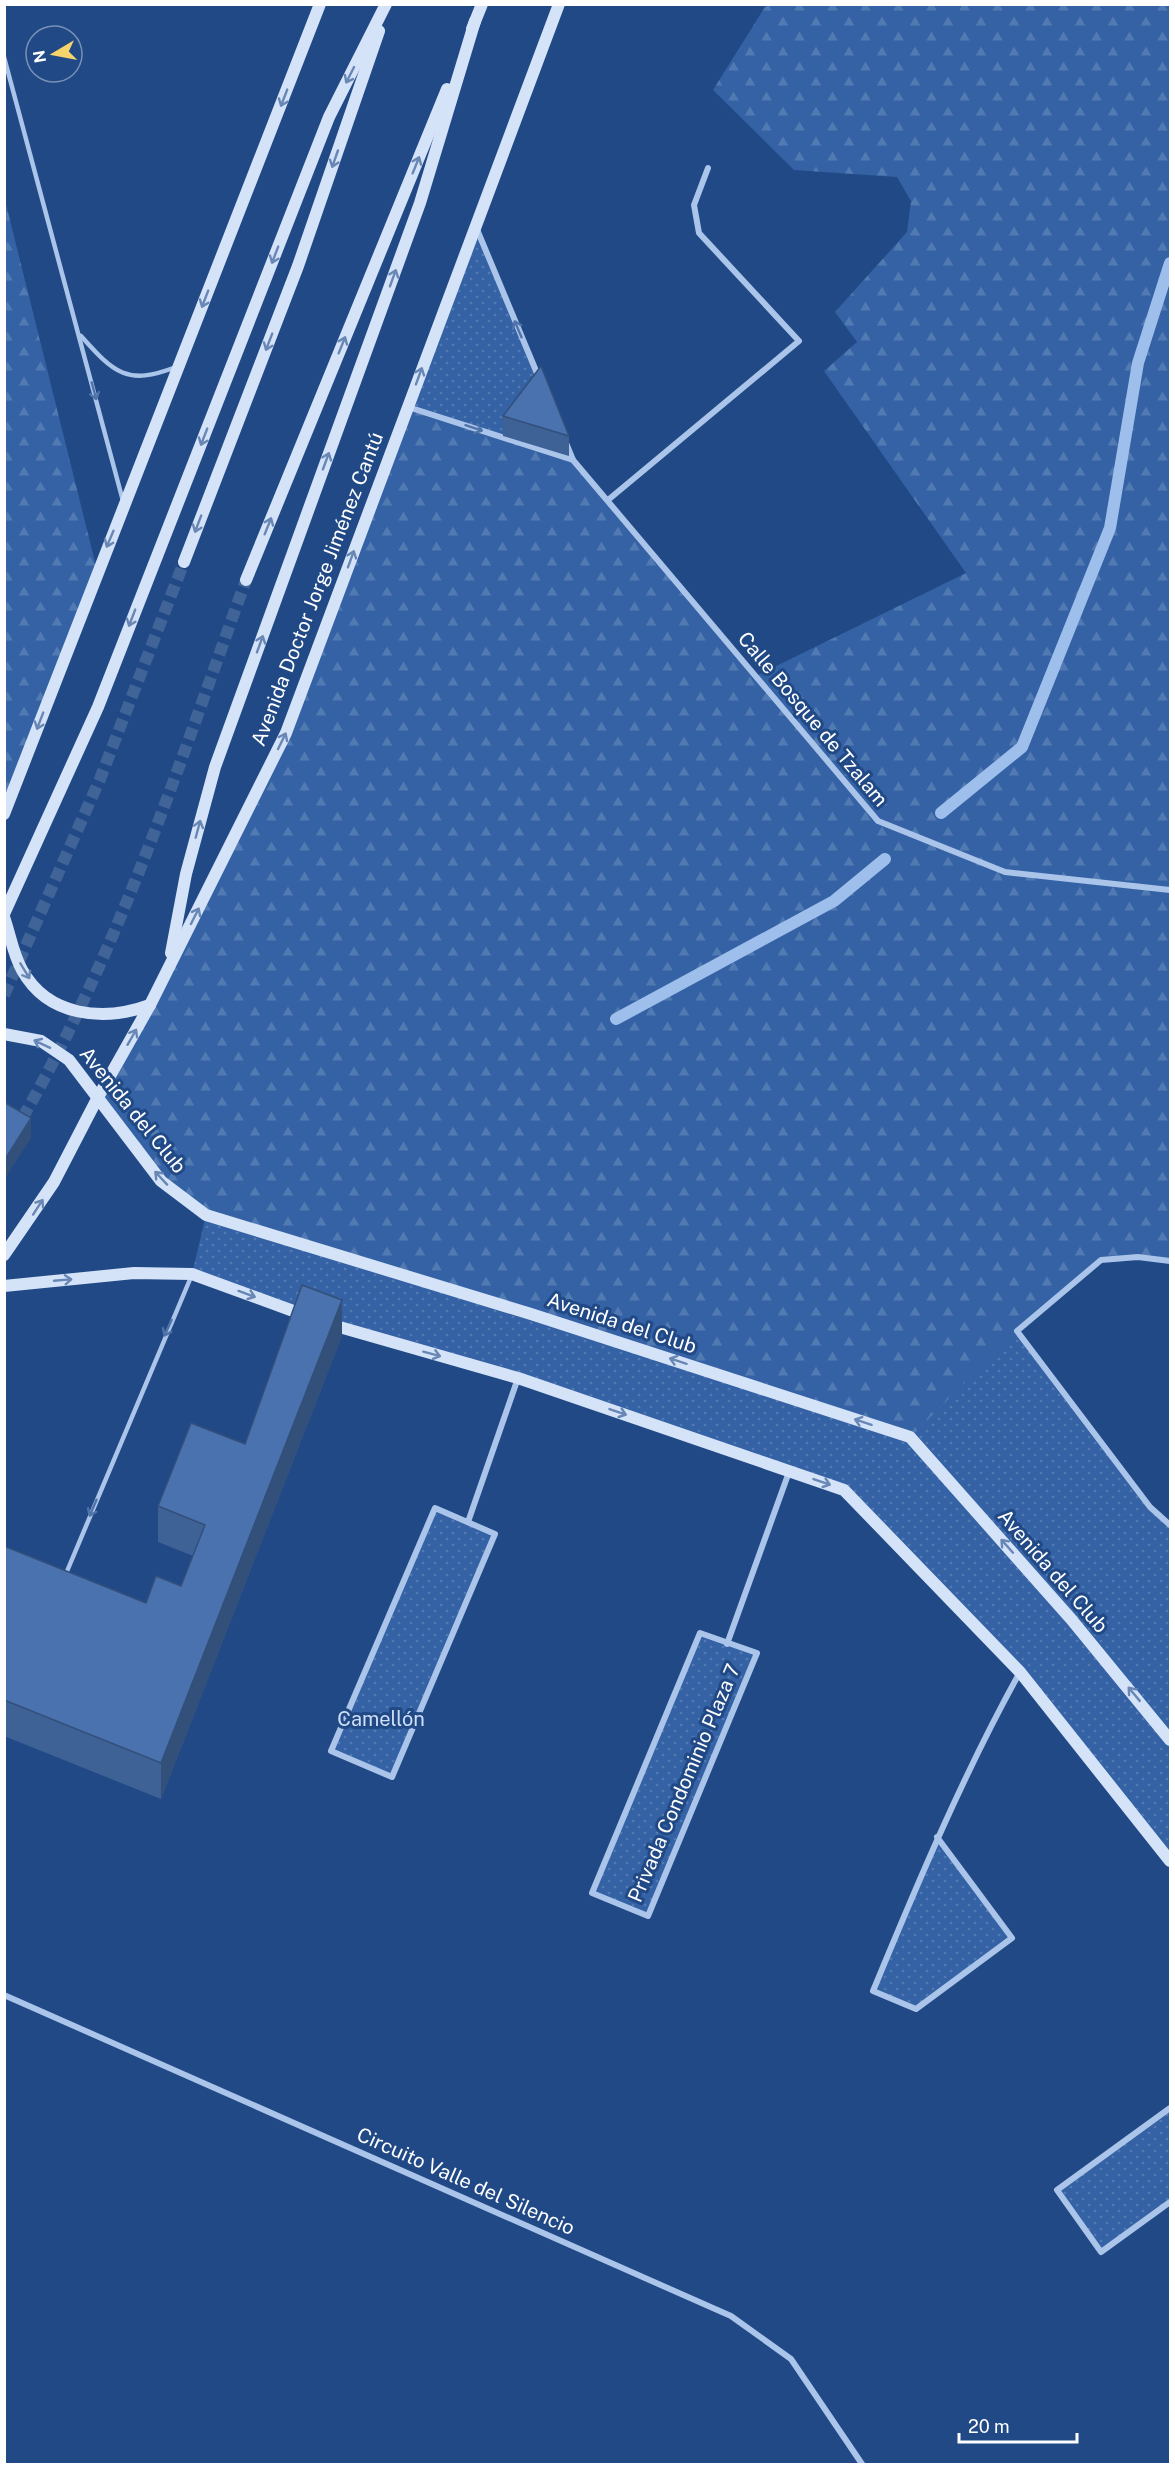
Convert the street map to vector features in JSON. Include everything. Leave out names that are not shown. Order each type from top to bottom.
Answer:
[{"type":"street","points":[[4,814],[320,4]]},
{"type":"street","points":[[184,562],[298,266],[387,4]]},
{"type":"street","points":[[150,1005],[126,1014],[104,1016],[65,1008],[37,990],[22,970],[4,916],[98,707],[329,117],[387,4]]},
{"type":"street","points":[[246,580],[482,4]]},
{"type":"street","name":"Avenida Doctor Jorge Jiménez Cantú","points":[[4,1255],[54,1182],[150,1005],[286,733],[559,4]]},
{"type":"street","points":[[168,969],[186,874],[215,766],[420,203],[475,21]]},
{"type":"street","points":[[608,500],[799,341],[699,233],[694,205],[708,168]]},
{"type":"street","points":[[475,225],[541,383]]},
{"type":"street","points":[[407,406],[573,460]]},
{"type":"street","name":"Calle Bosque de Tzalam","points":[[564,438],[573,460],[878,821],[1005,872],[1170,890]]},
{"type":"street","name":"Avenida del Club","points":[[4,1034],[41,1041],[69,1060],[161,1181],[206,1215],[531,1314],[910,1437],[1071,1619],[1170,1740]]},
{"type":"street","points":[[1170,1261],[1138,1257],[1101,1260],[1017,1331],[1150,1508],[1170,1526]]},
{"type":"street","points":[[4,1286],[134,1273],[192,1274],[346,1330],[518,1378],[844,1490],[1020,1672],[1170,1861]]},
{"type":"street","points":[[468,1522],[518,1378]]},
{"type":"street","name":"Privada Condominio Plaza 7","points":[[727,1644],[790,1471]]},
{"type":"street","points":[[435,1508],[468,1522],[495,1534],[392,1777],[331,1751],[435,1508]]},
{"type":"street","name":"Privada Condominio Plaza 7","points":[[700,1633],[727,1644],[757,1653],[648,1916],[592,1893],[700,1633]]},
{"type":"street","points":[[937,1837],[1012,1938],[916,2009],[873,1991],[937,1837],[980,1744],[1020,1672]]},
{"type":"street","name":"Circuito Valle del Silencio","points":[[4,1995],[732,2316],[791,2360],[862,2464]]},
{"type":"street","points":[[1170,2108],[1057,2190],[1101,2252],[1170,2202]]},
{"type":"lane","points":[[4,57],[124,506]]},
{"type":"lane","points":[[79,334],[103,360],[128,376],[158,374],[179,366]]},
{"type":"lane","points":[[64,1578],[192,1274]]},
{"type":"green space","points":[[772,4],[1170,5],[1170,1261],[1138,1257],[1101,1260],[1017,1331],[910,1437],[206,1215],[161,1181],[97,1099],[286,733],[407,406],[573,460],[756,676],[966,573],[824,371],[857,342],[835,312],[907,232],[911,201],[897,177],[794,170],[713,90],[765,7]]},
{"type":"green space","points":[[4,196],[97,570],[4,814]]},
{"type":"green space","points":[[475,225],[541,383],[500,437],[407,406]]},
{"type":"green space","points":[[206,1215],[1017,1331],[1150,1507],[1170,1525],[1170,1861],[1020,1672],[844,1490],[192,1274]]},
{"type":"green space","name":"Camellón","points":[[435,1508],[495,1534],[392,1777],[331,1751]]},
{"type":"green space","points":[[700,1633],[756,1656],[648,1916],[592,1893]]},
{"type":"green space","points":[[937,1837],[1012,1938],[916,2009],[873,1991]]},
{"type":"green space","points":[[1170,2108],[1170,2202],[1101,2252],[1057,2190]]},
{"type":"building","points":[[541,366],[569,436],[503,416]]},
{"type":"building","points":[[4,1102],[31,1118],[4,1161]]},
{"type":"building","points":[[302,1285],[342,1300],[161,1763],[4,1700],[4,1546],[146,1603],[156,1576],[181,1586],[205,1525],[158,1506],[191,1423],[245,1444]]},
{"type":"waterway","points":[[941,813],[1022,747],[1110,528],[1138,363],[1170,263]]},
{"type":"waterway","points":[[616,1019],[834,901],[885,859]]},
{"type":"tunnel","points":[[4,995],[100,779],[184,562]]},
{"type":"tunnel","points":[[4,1149],[43,1082],[110,943],[167,798],[246,580]]}]
